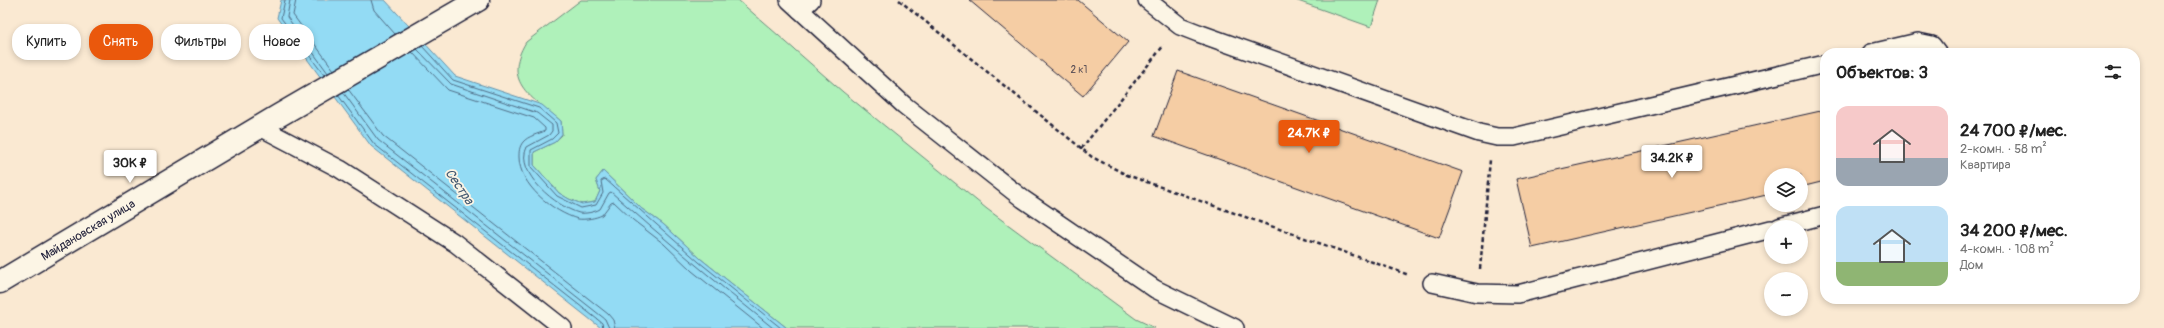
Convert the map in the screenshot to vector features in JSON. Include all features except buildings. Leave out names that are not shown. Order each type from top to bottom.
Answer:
[{"type":"street","name":"Майдановская улица","points":[[0,282],[269,121],[478,0]]},
{"type":"lane","points":[[1147,0],[1180,26],[1492,136],[1514,137],[1820,65]]},
{"type":"lane","points":[[800,3],[904,105],[1023,199],[1154,289],[1235,328]]},
{"type":"lane","points":[[1892,48],[1918,42],[1932,46],[1934,48]]},
{"type":"lane","points":[[269,121],[455,243],[563,328]]},
{"type":"lane","points":[[1806,220],[1820,216]]},
{"type":"lane","points":[[1432,283],[1477,293],[1518,294],[1764,231]]},
{"type":"path","points":[[899,0],[1092,157],[1128,175],[1432,283]]},
{"type":"path","points":[[1081,149],[1180,26]]},
{"type":"path","points":[[1477,293],[1492,136]]},
{"type":"green space","points":[[581,0],[738,0],[843,92],[987,209],[1136,319],[1155,328],[787,328],[701,259],[663,224],[642,209],[603,171],[596,180],[600,191],[595,202],[582,204],[559,193],[534,165],[534,152],[555,142],[562,135],[561,121],[531,97],[524,88],[519,79],[517,68],[519,56],[526,42]]},
{"type":"green space","points":[[1295,0],[1380,0],[1371,27]]},
{"type":"water","name":"Сестра","points":[[281,0],[385,0],[455,76],[542,105],[561,121],[562,134],[555,142],[534,152],[534,165],[559,193],[582,204],[595,202],[600,191],[596,180],[603,171],[642,209],[663,224],[701,259],[787,328],[601,328],[371,146],[308,60],[314,60],[314,24],[281,24],[277,18]]}]
